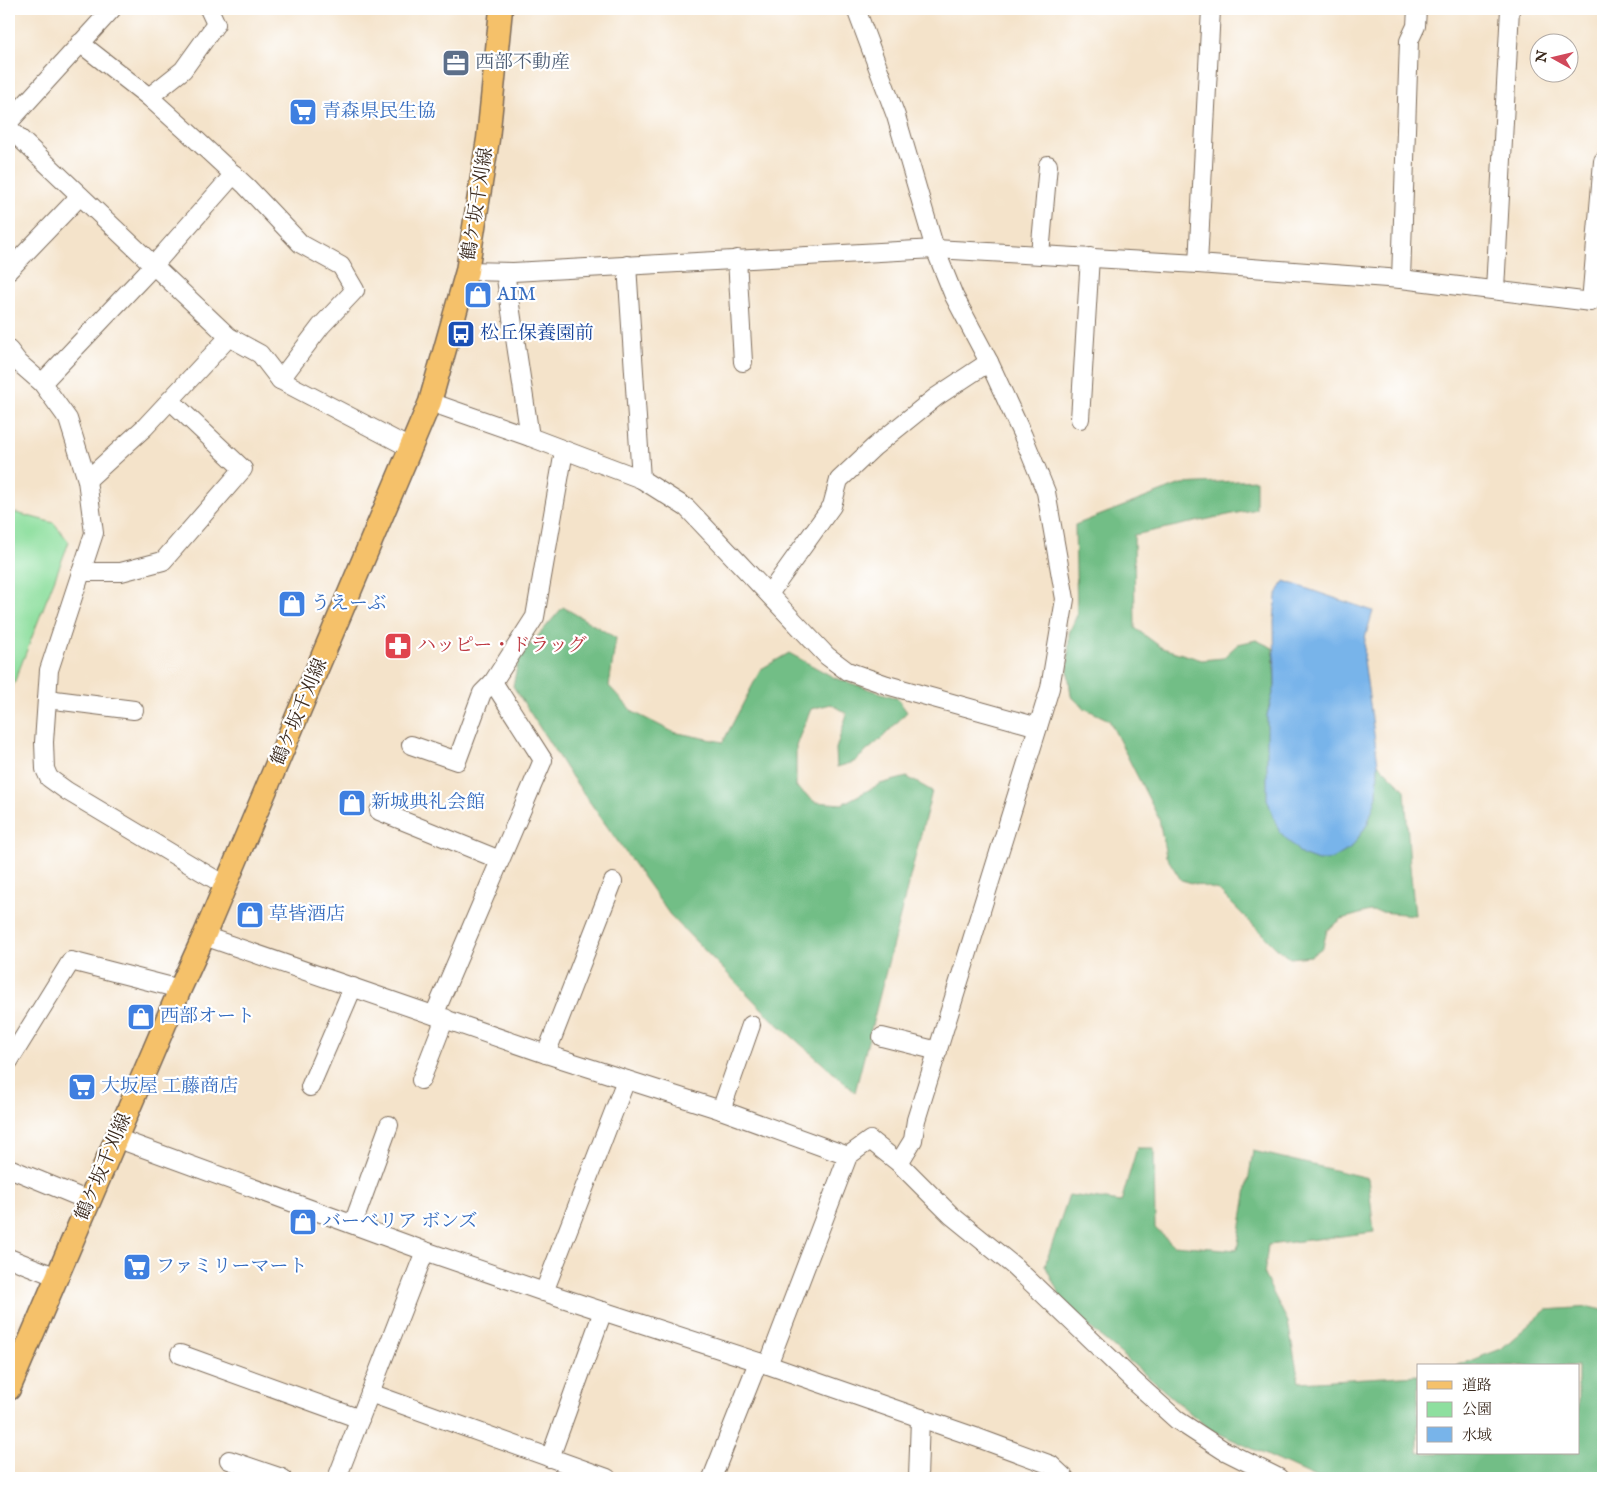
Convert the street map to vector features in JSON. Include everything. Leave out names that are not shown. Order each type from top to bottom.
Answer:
[{"type":"main road","name":"鶴ケ坂千刈線","points":[[9,1389],[226,886],[412,449],[430,402],[467,271],[488,139],[501,9]]},
{"type":"street","points":[[9,122],[112,9]]},
{"type":"street","points":[[149,97],[183,70],[216,24],[209,9]]},
{"type":"street","points":[[856,9],[896,116],[934,249],[954,296],[989,362],[1046,492],[1065,599],[1050,688],[916,1120],[913,1140],[899,1163]]},
{"type":"street","points":[[1198,264],[1211,9]]},
{"type":"street","points":[[1401,280],[1409,41],[1416,26],[1417,9]]},
{"type":"street","points":[[1495,290],[1510,9]]},
{"type":"street","points":[[80,43],[149,97],[234,174],[301,244],[341,266],[355,290],[320,326],[280,380]]},
{"type":"street","points":[[9,128],[230,337],[260,354],[280,380],[412,449]]},
{"type":"street","points":[[467,271],[505,272],[934,249],[1198,264],[1401,280],[1591,302],[1603,161]]},
{"type":"street","points":[[1040,254],[1048,165]]},
{"type":"street","points":[[42,383],[153,266],[234,174]]},
{"type":"street","points":[[10,267],[80,196]]},
{"type":"street","points":[[1080,419],[1090,257]]},
{"type":"street","points":[[737,259],[743,362]]},
{"type":"street","points":[[627,266],[641,479]]},
{"type":"street","points":[[505,272],[530,437]]},
{"type":"street","points":[[86,480],[145,427],[230,337]]},
{"type":"street","points":[[9,350],[20,364],[42,383],[68,419],[86,480],[94,533],[49,670],[44,742],[45,769],[49,778],[67,791],[226,886]]},
{"type":"street","points":[[770,594],[832,506],[839,480],[874,447],[936,397],[989,362]]},
{"type":"street","points":[[81,572],[121,572],[164,562],[243,469],[170,400]]},
{"type":"street","points":[[430,402],[641,479],[687,508],[827,656],[847,671],[896,688],[1038,727]]},
{"type":"street","points":[[411,745],[457,760],[482,693],[493,682],[535,617],[564,451]]},
{"type":"street","points":[[421,1080],[440,1016],[500,860],[544,760],[493,682]]},
{"type":"street","points":[[47,699],[134,710]]},
{"type":"street","points":[[379,811],[500,860]]},
{"type":"street","points":[[546,1054],[613,882]]},
{"type":"street","points":[[204,936],[546,1054],[721,1110],[848,1156]]},
{"type":"street","points":[[9,1061],[71,961],[180,989]]},
{"type":"street","points":[[310,1087],[353,987]]},
{"type":"street","points":[[721,1110],[751,1025]]},
{"type":"street","points":[[882,1037],[938,1051]]},
{"type":"street","points":[[544,1292],[626,1080]]},
{"type":"street","points":[[353,1224],[390,1126]]},
{"type":"street","points":[[116,1138],[425,1251],[920,1418],[1051,1465],[1066,1478]]},
{"type":"street","points":[[712,1478],[763,1364],[848,1156],[870,1140],[899,1163],[951,1215],[1015,1267],[1177,1420],[1223,1450],[1275,1477]]},
{"type":"street","points":[[9,1168],[89,1201]]},
{"type":"street","points":[[337,1478],[425,1251]]},
{"type":"street","points":[[9,1258],[57,1277]]},
{"type":"street","points":[[550,1458],[603,1311]]},
{"type":"street","points":[[180,1354],[360,1419]]},
{"type":"street","points":[[370,1393],[604,1478]]},
{"type":"street","points":[[918,1478],[920,1418]]},
{"type":"street","points":[[229,1460],[282,1478]]},
{"type":"green space","points":[[1256,480],[1256,509],[1134,535],[1135,628],[1162,648],[1202,660],[1223,658],[1238,644],[1256,640],[1273,648],[1275,687],[1267,715],[1377,796],[1378,763],[1405,790],[1415,915],[1370,911],[1342,919],[1327,930],[1323,947],[1311,956],[1290,958],[1275,947],[1218,890],[1181,880],[1166,856],[1159,819],[1109,720],[1084,708],[1071,696],[1068,672],[1069,633],[1077,615],[1075,525],[1181,484]]},
{"type":"green space","points":[[9,511],[54,523],[69,542],[9,696]]},
{"type":"green space","points":[[563,607],[616,638],[609,686],[633,712],[673,732],[723,742],[761,669],[789,653],[835,678],[897,698],[907,712],[882,738],[854,762],[837,767],[836,749],[847,714],[831,704],[811,709],[796,745],[796,787],[815,802],[842,804],[880,784],[907,777],[932,791],[855,1092],[771,1018],[670,915],[567,770],[513,686],[519,658]]},
{"type":"green space","points":[[1137,1148],[1154,1148],[1155,1228],[1173,1245],[1237,1250],[1253,1151],[1368,1178],[1374,1232],[1268,1245],[1264,1275],[1288,1322],[1299,1382],[1417,1375],[1417,1454],[1580,1454],[1580,1364],[1461,1364],[1501,1349],[1546,1310],[1590,1307],[1603,1310],[1603,1478],[1317,1478],[1209,1429],[1065,1306],[1045,1265],[1069,1195],[1121,1202]]},
{"type":"water","points":[[1284,581],[1373,611],[1365,638],[1364,660],[1378,763],[1377,796],[1367,825],[1351,848],[1333,859],[1318,861],[1302,855],[1279,831],[1267,799],[1267,715],[1275,686],[1274,621],[1276,596]]},
{"type":"place","name":"西部不動産","points":[[456,63]]},
{"type":"place","name":"青森県民生協","points":[[303,112]]},
{"type":"place","name":"AIM","points":[[478,295]]},
{"type":"place","name":"松丘保養園前","points":[[461,334]]},
{"type":"place","name":"うえーぶ","points":[[292,604]]},
{"type":"place","name":"ハッピー・ドラッグ","points":[[398,646]]},
{"type":"place","name":"新城典礼会館","points":[[352,803]]},
{"type":"place","name":"草皆酒店","points":[[250,915]]},
{"type":"place","name":"西部オート","points":[[141,1017]]},
{"type":"place","name":"大坂屋 工藤商店","points":[[82,1087]]},
{"type":"place","name":"バーべリア ボンズ","points":[[303,1222]]},
{"type":"place","name":"ファミリーマート","points":[[137,1267]]}]
